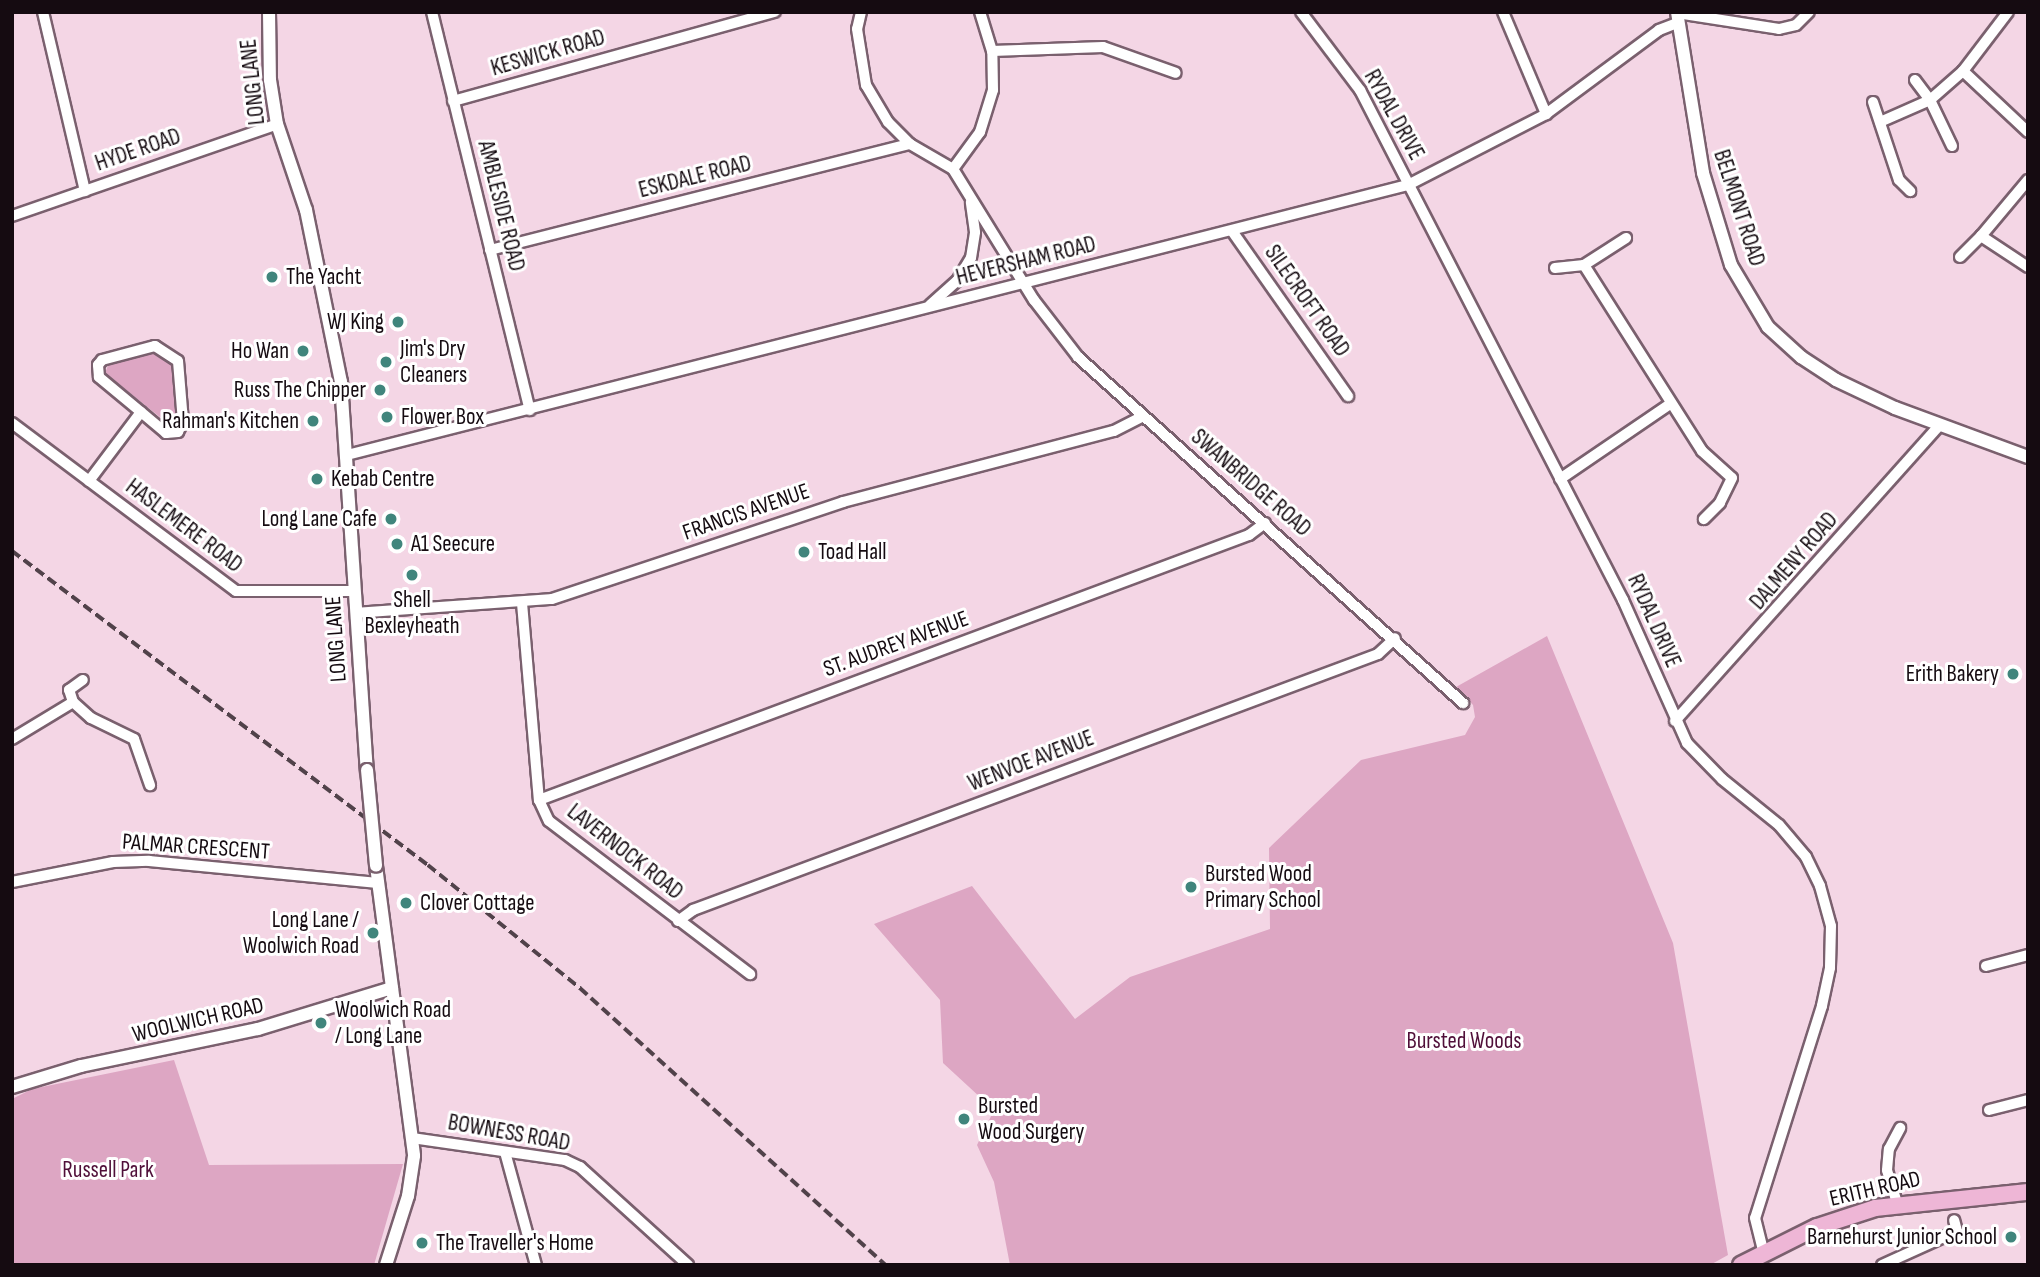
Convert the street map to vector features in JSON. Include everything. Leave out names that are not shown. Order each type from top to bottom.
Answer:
[{"type":"main road","name":"ERITH ROAD","points":[[1741,1265],[1817,1227],[1896,1203],[2028,1192]]},
{"type":"street","points":[[43,12],[85,191]]},
{"type":"street","name":"LONG LANE","points":[[269,12],[270,80],[277,124],[306,210],[329,316],[347,455],[354,591],[376,866],[412,1138],[414,1172],[386,1265]]},
{"type":"street","name":"AMBLESIDE ROAD","points":[[432,12],[530,410]]},
{"type":"street","name":"KESWICK ROAD","points":[[453,102],[775,12]]},
{"type":"street","points":[[861,12],[858,29],[866,85],[888,122],[910,144],[953,169],[980,132],[988,112],[992,51],[980,12]]},
{"type":"street","name":"RYDAL DRIVE","points":[[1301,12],[1360,90],[1623,600],[1687,743],[1719,776],[1779,825],[1806,857],[1831,926],[1830,968],[1822,1006],[1755,1219],[1765,1253]]},
{"type":"street","points":[[1503,12],[1546,114]]},
{"type":"street","points":[[1677,16],[1779,29],[1796,25],[1809,12]]},
{"type":"street","points":[[1880,122],[1930,100],[1963,71],[2008,12]]},
{"type":"street","name":"HEVERSHAM ROAD","points":[[347,455],[1408,185],[1546,114],[1677,16]]},
{"type":"street","name":"BELMONT ROAD","points":[[1677,16],[1703,173],[1731,265],[1768,327],[1801,358],[1836,380],[1940,425],[2028,457]]},
{"type":"street","points":[[992,51],[1103,47],[1175,73]]},
{"type":"street","points":[[1963,71],[2028,132]]},
{"type":"street","points":[[1915,80],[1930,100],[1952,146]]},
{"type":"street","points":[[1874,102],[1899,180],[1910,191]]},
{"type":"street","name":"HYDE ROAD","points":[[12,216],[277,124]]},
{"type":"street","name":"ESKDALE ROAD","points":[[490,250],[910,144]]},
{"type":"street","name":"SWANBRIDGE ROAD","points":[[953,169],[1024,283],[1078,357],[1395,638],[1463,703]]},
{"type":"street","points":[[1960,257],[2028,180]]},
{"type":"street","points":[[921,310],[949,290],[971,258],[975,232],[969,193]]},
{"type":"street","name":"SILECROFT ROAD","points":[[1232,231],[1348,396]]},
{"type":"street","points":[[1981,236],[2028,267]]},
{"type":"street","points":[[1555,268],[1584,265],[1626,238]]},
{"type":"street","points":[[1584,265],[1702,451],[1732,478],[1720,503],[1704,519]]},
{"type":"street","points":[[155,346],[178,361],[182,371],[183,422],[178,432],[166,432],[141,412],[99,377],[98,365],[102,360],[155,346]]},
{"type":"street","points":[[1560,479],[1670,404]]},
{"type":"street","points":[[89,481],[141,412]]},
{"type":"street","name":"FRANCIS AVENUE","points":[[356,613],[522,603],[586,590],[843,502],[1114,431],[1143,416]]},
{"type":"street","name":"HASLEMERE ROAD","points":[[12,423],[236,591],[354,591]]},
{"type":"street","name":"DALMENY ROAD","points":[[1675,721],[1940,425]]},
{"type":"street","name":"ST. AUDREY AVENUE","points":[[539,800],[1249,535],[1265,523]]},
{"type":"street","name":"LAVERNOCK ROAD","points":[[522,603],[539,800],[549,821],[750,974]]},
{"type":"street","name":"WENVOE AVENUE","points":[[678,921],[693,910],[1378,654],[1395,638]]},
{"type":"street","points":[[83,680],[69,690],[73,702],[91,718],[134,739],[150,785]]},
{"type":"street","points":[[12,739],[73,702]]},
{"type":"street","name":"PALMAR CRESCENT","points":[[12,881],[113,862],[149,861],[378,883]]},
{"type":"street","points":[[1986,966],[2028,955]]},
{"type":"street","name":"WOOLWICH ROAD","points":[[12,1087],[81,1066],[258,1029],[393,988]]},
{"type":"street","points":[[1989,1110],[2028,1100]]},
{"type":"street","points":[[1896,1203],[1887,1170],[1889,1149],[1899,1128]]},
{"type":"street","name":"BOWNESS ROAD","points":[[412,1138],[580,1167],[688,1265]]},
{"type":"street","points":[[505,1152],[536,1265]]},
{"type":"street","points":[[1882,1265],[1960,1226]]},
{"type":"green space","points":[[155,351],[175,367],[177,419],[171,426],[105,373],[109,363]]},
{"type":"green space","name":"Bursted Woods","points":[[1547,636],[1673,943],[1728,1255],[1710,1265],[1010,1265],[994,1182],[977,1145],[994,1110],[943,1063],[940,1000],[874,924],[972,886],[1075,1019],[1130,977],[1270,929],[1269,848],[1361,760],[1465,735],[1475,717],[1473,705],[1456,687]]},
{"type":"green space","name":"Russell Park","points":[[174,1060],[209,1165],[403,1164],[374,1265],[12,1265],[12,1099],[32,1089]]},
{"type":"railway","points":[[12,551],[428,865],[580,988],[886,1265]]},
{"type":"place","name":"The Yacht","points":[[272,277]]},
{"type":"place","name":"WJ King","points":[[398,322]]},
{"type":"place","name":"Ho Wan","points":[[303,351]]},
{"type":"place","name":"Jim's Dry Cleaners","points":[[386,362]]},
{"type":"place","name":"Russ The Chipper","points":[[380,390]]},
{"type":"place","name":"Flower Box","points":[[387,417]]},
{"type":"place","name":"Rahman's Kitchen","points":[[313,421]]},
{"type":"place","name":"Kebab Centre","points":[[317,479]]},
{"type":"place","name":"Long Lane Cafe","points":[[391,519]]},
{"type":"place","name":"A1 Seecure","points":[[397,544]]},
{"type":"place","name":"Toad Hall","points":[[804,552]]},
{"type":"place","name":"Shell Bexleyheath","points":[[412,575]]},
{"type":"place","name":"Erith Bakery","points":[[2013,674]]},
{"type":"place","name":"Bursted Wood Primary School","points":[[1191,887]]},
{"type":"place","name":"Clover Cottage","points":[[406,903]]},
{"type":"place","name":"Long Lane / Woolwich Road","points":[[373,933]]},
{"type":"place","name":"Woolwich Road / Long Lane","points":[[321,1023]]},
{"type":"place","name":"Bursted Wood Surgery","points":[[964,1119]]},
{"type":"place","name":"Barnehurst Junior School","points":[[2011,1237]]},
{"type":"place","name":"The Traveller's Home","points":[[422,1243]]}]
